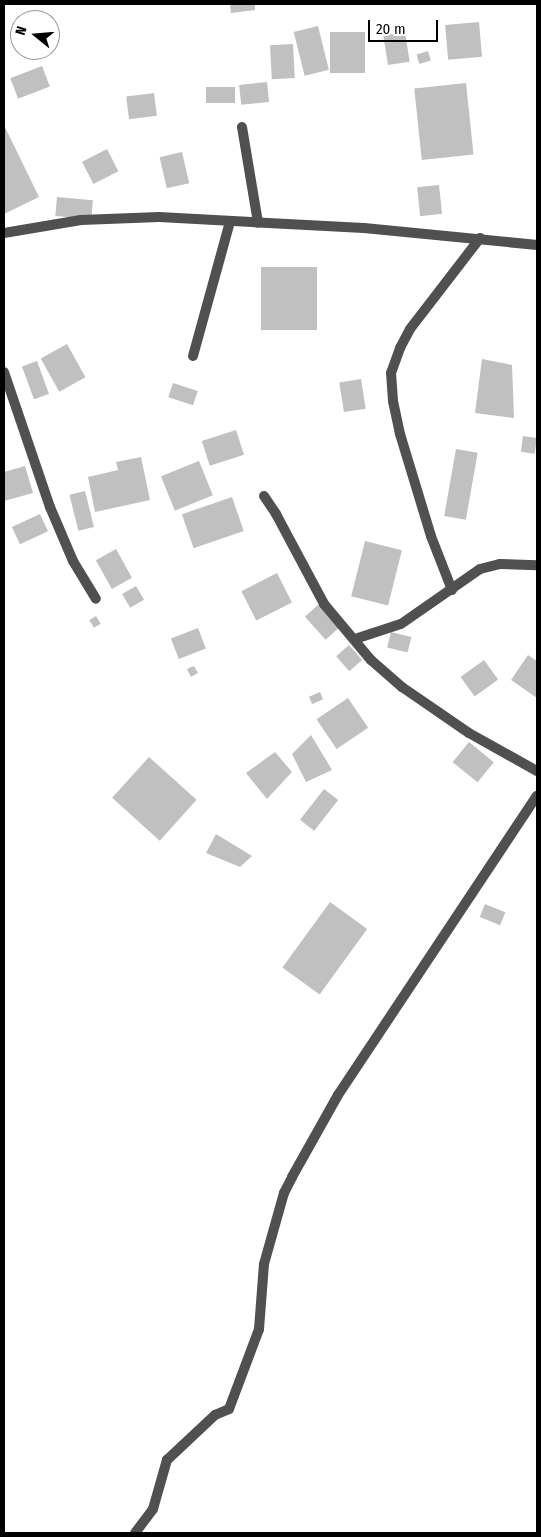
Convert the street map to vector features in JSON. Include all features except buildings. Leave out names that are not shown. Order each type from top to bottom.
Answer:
[{"type":"street","points":[[242,127],[258,223]]},
{"type":"street","points":[[4,232],[82,220],[159,217],[364,228],[537,245]]},
{"type":"street","points":[[192,356],[230,222]]},
{"type":"street","points":[[452,590],[431,536],[400,434],[393,401],[391,373],[400,348],[410,329],[480,238]]},
{"type":"street","points":[[4,372],[50,507],[73,561],[96,599]]},
{"type":"street","points":[[264,496],[276,514],[324,604],[371,660],[402,687],[469,733],[537,771]]},
{"type":"street","points":[[355,639],[401,624],[480,569],[500,564],[537,565]]},
{"type":"street","points":[[136,1533],[153,1509],[166,1460],[215,1416],[229,1409],[259,1329],[264,1264],[284,1193],[292,1177],[338,1095],[537,796]]}]
